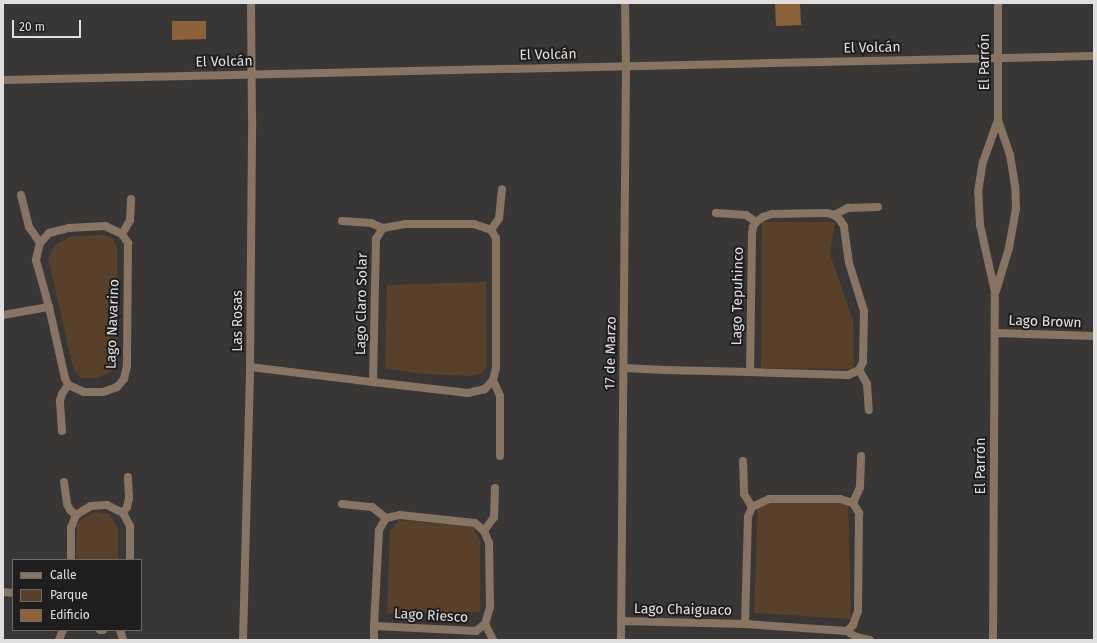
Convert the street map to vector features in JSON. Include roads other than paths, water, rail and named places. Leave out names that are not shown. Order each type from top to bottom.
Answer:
[{"type":"street","name":"Las Rosas","points":[[243,640],[250,366],[252,75],[250,3]]},
{"type":"street","name":"17 de Marzo","points":[[621,640],[626,66],[625,3]]},
{"type":"street","name":"El Parrón","points":[[994,640],[995,292],[980,225],[978,192],[983,162],[998,120],[998,3]]},
{"type":"street","name":"El Volcán","points":[[3,80],[1094,56]]},
{"type":"street","name":"El Parrón","points":[[995,292],[1009,248],[1016,209],[1015,186],[1011,160],[998,120]]},
{"type":"street","points":[[491,230],[499,218],[502,189]]},
{"type":"street","points":[[21,196],[29,227],[40,242]]},
{"type":"street","points":[[62,431],[60,401],[62,394],[68,385],[36,260],[40,242],[49,233],[69,228],[105,226],[122,234],[130,220],[131,199]]},
{"type":"street","points":[[834,215],[848,208],[878,207]]},
{"type":"street","points":[[624,368],[848,375],[859,370],[864,362],[864,311],[849,263],[844,226],[840,220],[834,215],[827,213],[772,214],[756,222],[746,215],[716,213]]},
{"type":"street","points":[[250,366],[468,393],[485,389],[493,380],[496,368],[496,238],[491,230],[474,224],[405,224],[383,228],[371,223],[342,222]]},
{"type":"street","name":"Lago Tepuhinco","points":[[750,372],[752,233],[756,222]]},
{"type":"street","name":"Lago Claro Solar","points":[[373,382],[376,239],[383,228]]},
{"type":"street","name":"Lago Navarino","points":[[68,385],[84,392],[103,392],[117,387],[124,379],[127,366],[128,242],[122,234]]},
{"type":"street","points":[[3,315],[49,307]]},
{"type":"street","name":"Lago Brown","points":[[995,333],[1094,336]]},
{"type":"street","points":[[859,370],[867,384],[869,410]]},
{"type":"street","points":[[493,380],[500,396],[500,456]]},
{"type":"street","points":[[853,503],[860,488],[861,456]]},
{"type":"street","points":[[743,461],[744,494],[752,507],[769,499],[840,499],[853,503],[859,513],[858,611],[853,625],[848,631]]},
{"type":"street","points":[[123,513],[127,507],[128,477]]},
{"type":"street","points":[[64,482],[67,504],[70,510],[76,515]]},
{"type":"street","points":[[342,504],[372,507],[386,518],[400,515],[475,523],[484,531],[494,517],[495,488]]},
{"type":"street","points":[[71,559],[71,528],[76,515],[91,506],[107,506],[123,513],[130,526],[130,559]]},
{"type":"street","name":"Lago Chaiguaco","points":[[745,624],[748,517],[752,507]]},
{"type":"street","name":"Lago Riesco","points":[[374,640],[379,530],[386,518]]},
{"type":"street","name":"Lago Riesco","points":[[374,626],[476,631],[485,624],[490,607],[489,543],[484,531]]},
{"type":"street","name":"Lago Chaiguaco","points":[[621,621],[745,624],[848,631],[856,637],[870,640]]},
{"type":"street","name":"Lago Riesco","points":[[485,624],[493,640]]}]
